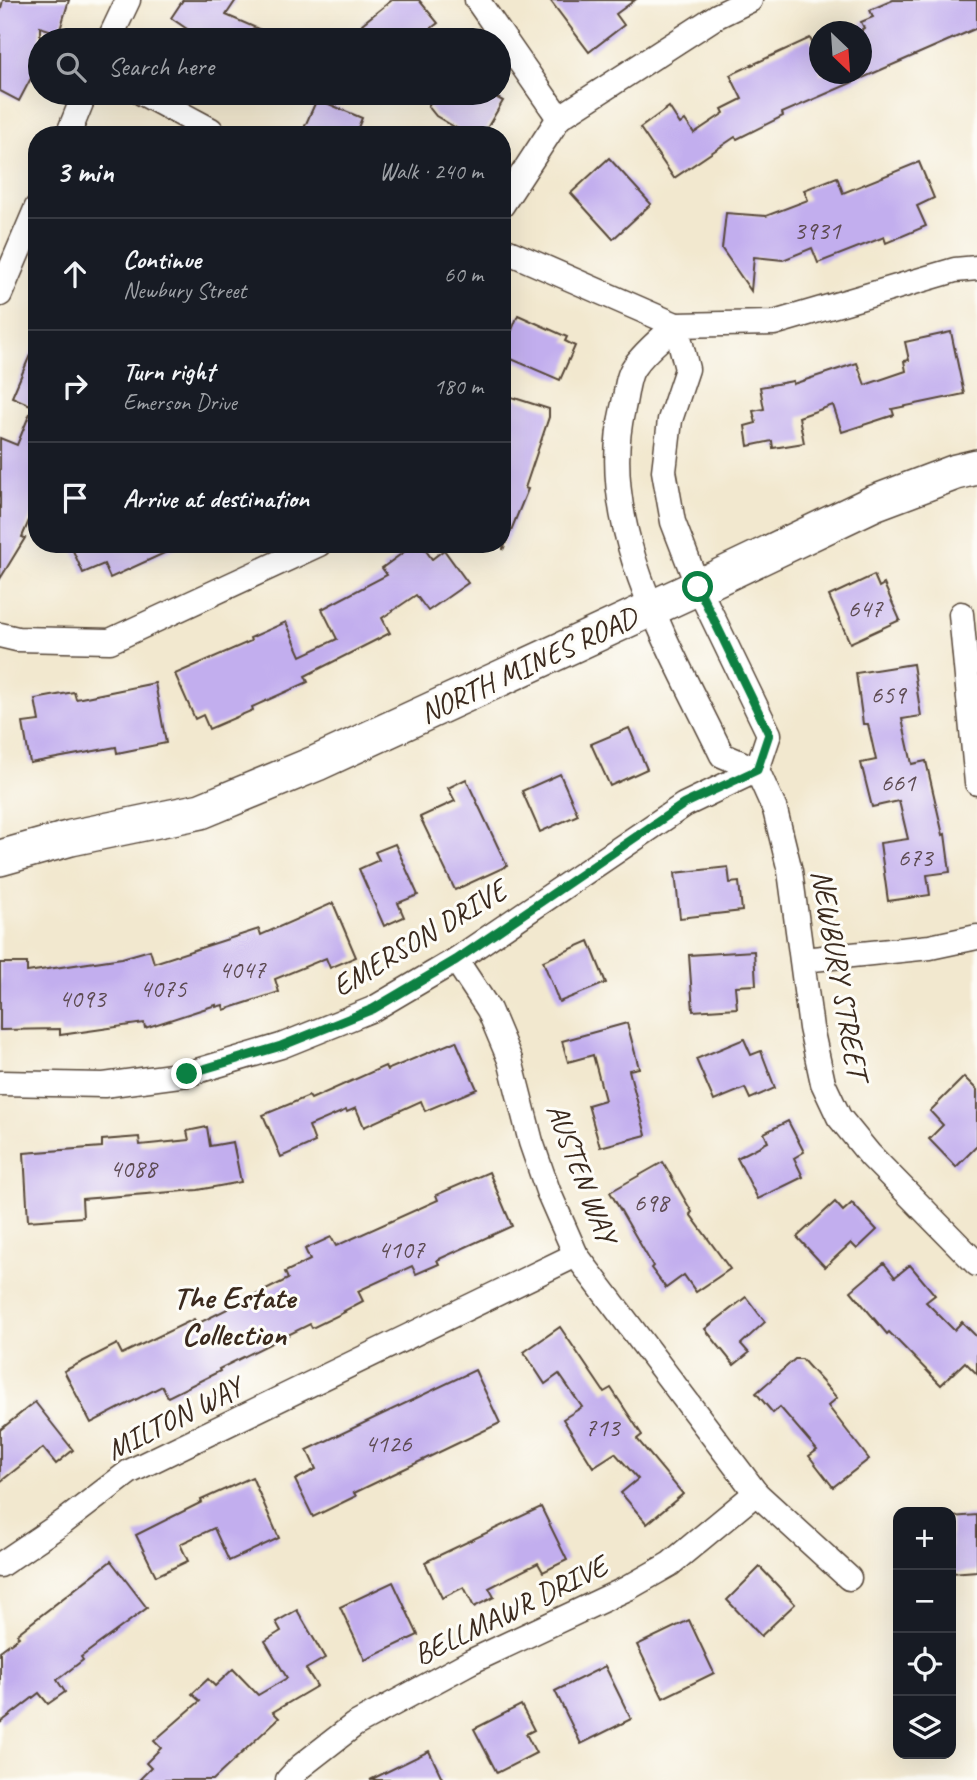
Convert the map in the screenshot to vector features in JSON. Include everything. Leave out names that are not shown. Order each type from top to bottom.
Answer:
[{"type":"main road","name":"NORTH MINES ROAD","points":[[0,858],[71,838],[201,811],[317,763],[874,503],[956,472],[977,467]]},
{"type":"main road","name":"NORTH MINES ROAD","points":[[0,832],[71,838]]},
{"type":"street","points":[[115,28],[128,0]]},
{"type":"street","points":[[477,0],[496,28]]},
{"type":"street","points":[[511,191],[559,118],[717,16],[750,0]]},
{"type":"street","points":[[511,49],[559,118]]},
{"type":"street","points":[[72,126],[80,105]]},
{"type":"street","points":[[164,105],[204,126]]},
{"type":"street","points":[[0,294],[28,228]]},
{"type":"street","points":[[511,252],[676,325],[774,323],[955,270],[977,268]]},
{"type":"street","points":[[676,325],[687,369],[670,421],[664,471],[673,522],[698,587],[769,734],[757,770],[722,755],[653,608],[627,537],[617,490],[617,436],[632,368],[676,325]]},
{"type":"street","points":[[0,635],[17,639],[110,642],[300,553]]},
{"type":"street","points":[[961,614],[977,783]]},
{"type":"street","name":"EMERSON DRIVE","points":[[0,1083],[104,1085],[187,1074],[281,1046],[373,1009],[456,960],[684,804],[757,770]]},
{"type":"street","name":"NEWBURY STREET","points":[[757,770],[775,810],[790,871],[811,1028],[822,1083],[839,1117],[870,1155],[977,1264]]},
{"type":"street","points":[[803,960],[930,947],[977,937]]},
{"type":"street","name":"AUSTEN WAY","points":[[456,960],[489,1010],[510,1060],[531,1142],[548,1191],[576,1255],[756,1493],[849,1578]]},
{"type":"street","name":"MILTON WAY","points":[[0,1565],[65,1521],[128,1472],[576,1255]]},
{"type":"street","name":"BELLMAWR DRIVE","points":[[288,1780],[354,1725],[470,1662],[628,1588],[670,1564],[756,1493]]},
{"type":"building","points":[[3,0],[69,0],[61,28],[28,28],[28,84],[19,101],[0,91],[0,12]]},
{"type":"building","points":[[183,0],[236,0],[226,15],[256,28],[186,28],[171,18]]},
{"type":"building","points":[[392,0],[419,0],[438,23],[432,28],[365,28],[362,24]]},
{"type":"building","points":[[550,0],[635,0],[616,14],[624,25],[589,52]]},
{"type":"building","points":[[893,0],[977,0],[977,28],[872,74],[872,21],[863,21],[873,17],[870,10]]},
{"type":"building","points":[[809,38],[809,84],[849,84],[782,113],[783,116],[737,139],[735,137],[674,178],[640,128],[669,107],[680,124],[685,120],[694,133],[724,113],[722,109],[742,99],[730,75]]},
{"type":"building","points":[[314,105],[331,105],[362,118],[359,126],[305,126]]},
{"type":"building","points":[[501,105],[488,126],[453,126],[436,116],[428,106]]},
{"type":"building","points":[[609,158],[651,204],[613,239],[571,193]]},
{"type":"building","points":[[919,162],[934,198],[917,206],[926,226],[886,243],[884,237],[818,263],[812,248],[783,260],[754,257],[751,291],[722,249],[726,213],[766,216],[808,200],[804,190],[837,177],[843,193]]},
{"type":"building","points":[[518,315],[567,337],[565,341],[575,346],[560,380],[511,359],[511,332]]},
{"type":"building","points":[[951,332],[964,394],[892,409],[894,415],[842,432],[833,405],[799,417],[804,443],[773,448],[772,441],[748,446],[745,426],[756,423],[753,411],[764,409],[760,387],[793,381],[793,384],[857,363],[865,385],[906,371],[904,361],[909,360],[905,342]]},
{"type":"building","points":[[28,360],[28,404],[12,397]]},
{"type":"building","points":[[511,397],[549,409],[549,417],[525,488],[528,489],[511,530]]},
{"type":"building","points":[[28,418],[28,523],[22,537],[25,538],[0,579],[0,438],[17,445]]},
{"type":"building","points":[[74,553],[164,553],[110,578],[104,564],[83,573]]},
{"type":"building","points":[[403,553],[428,553],[432,559],[440,553],[446,553],[468,583],[428,611],[416,595],[382,618],[390,633],[305,676],[308,682],[252,707],[253,710],[209,729],[203,715],[195,719],[175,674],[251,641],[250,638],[286,622],[301,656],[337,639],[322,609],[387,575],[382,568]]},
{"type":"building","points":[[874,575],[879,587],[884,584],[900,620],[850,643],[829,596]]},
{"type":"building","points":[[913,664],[921,716],[902,719],[912,764],[926,761],[943,835],[945,834],[950,872],[927,875],[930,895],[888,901],[880,843],[908,839],[899,801],[872,807],[861,763],[876,760],[868,724],[863,724],[856,673]]},
{"type":"building","points":[[155,683],[166,743],[117,753],[116,747],[30,763],[23,723],[39,721],[35,699],[74,692],[76,699]]},
{"type":"building","points":[[629,728],[647,769],[610,786],[591,744]]},
{"type":"building","points":[[560,774],[578,815],[540,832],[522,791]]},
{"type":"building","points":[[466,779],[507,866],[455,890],[420,817],[455,801],[448,788]]},
{"type":"building","points":[[395,844],[418,895],[398,903],[404,917],[384,926],[359,869],[379,860],[375,852]]},
{"type":"building","points":[[728,867],[730,883],[739,882],[742,911],[680,918],[675,873]]},
{"type":"building","points":[[333,903],[356,957],[330,968],[326,958],[275,979],[279,992],[224,1010],[223,1005],[216,1005],[145,1028],[144,1023],[60,1035],[60,1029],[0,1030],[0,963],[27,963],[27,972],[122,958],[150,950],[154,963],[259,929],[261,935]]},
{"type":"building","points":[[589,941],[606,983],[559,1002],[543,961]]},
{"type":"building","points":[[754,951],[756,985],[735,986],[737,1008],[693,1011],[689,955]]},
{"type":"building","points":[[627,1023],[639,1068],[629,1070],[646,1135],[600,1147],[588,1105],[605,1100],[593,1055],[568,1062],[562,1041]]},
{"type":"building","points":[[744,1039],[751,1055],[761,1051],[775,1088],[750,1099],[745,1088],[714,1101],[696,1059]]},
{"type":"building","points":[[456,1041],[477,1089],[425,1111],[421,1101],[364,1127],[356,1108],[347,1112],[346,1110],[309,1126],[315,1142],[281,1157],[263,1115],[309,1096],[311,1099],[385,1066],[387,1070]]},
{"type":"building","points":[[964,1077],[977,1090],[977,1146],[956,1167],[929,1139],[943,1125],[930,1111]]},
{"type":"building","points":[[788,1121],[804,1152],[794,1158],[803,1177],[758,1199],[737,1158],[768,1142],[764,1133]]},
{"type":"building","points":[[207,1127],[210,1146],[233,1142],[241,1182],[198,1190],[82,1199],[83,1217],[28,1221],[24,1153],[102,1147],[102,1140],[139,1137],[140,1145],[189,1140],[187,1131]]},
{"type":"building","points":[[663,1162],[692,1212],[690,1214],[730,1269],[696,1292],[684,1275],[666,1288],[651,1268],[653,1266],[610,1192]]},
{"type":"building","points":[[489,1172],[512,1226],[437,1260],[439,1264],[416,1274],[412,1266],[358,1291],[363,1301],[345,1312],[312,1328],[310,1324],[168,1397],[162,1386],[91,1423],[64,1371],[117,1344],[122,1354],[194,1319],[197,1324],[288,1279],[285,1272],[310,1260],[305,1249],[331,1237],[336,1246],[438,1200],[436,1195]]},
{"type":"building","points":[[835,1202],[843,1211],[852,1203],[877,1230],[857,1249],[851,1243],[825,1267],[797,1237]]},
{"type":"building","points":[[884,1263],[895,1277],[910,1265],[935,1295],[926,1302],[954,1330],[962,1322],[977,1337],[977,1374],[965,1362],[941,1385],[889,1332],[887,1334],[851,1291]]},
{"type":"building","points":[[746,1297],[765,1322],[741,1344],[749,1353],[734,1365],[705,1329]]},
{"type":"building","points":[[560,1327],[604,1392],[611,1388],[642,1435],[637,1439],[683,1494],[647,1524],[621,1493],[638,1479],[615,1453],[593,1467],[563,1419],[582,1407],[559,1374],[545,1384],[524,1352]]},
{"type":"building","points":[[795,1359],[802,1359],[837,1398],[828,1406],[869,1459],[833,1487],[809,1456],[817,1450],[780,1407],[773,1413],[756,1393]]},
{"type":"building","points":[[475,1370],[500,1423],[354,1493],[356,1496],[313,1517],[295,1480],[316,1469],[307,1450]]},
{"type":"building","points":[[35,1402],[73,1450],[56,1464],[43,1448],[0,1482],[0,1430]]},
{"type":"building","points":[[252,1477],[279,1538],[229,1561],[214,1528],[180,1544],[188,1561],[156,1576],[136,1535],[202,1502],[201,1500]]},
{"type":"building","points":[[541,1507],[567,1560],[543,1572],[538,1563],[489,1588],[494,1597],[474,1607],[464,1587],[442,1598],[425,1562]]},
{"type":"building","points":[[977,1515],[977,1571],[956,1573],[956,1517]]},
{"type":"building","points":[[111,1561],[147,1608],[81,1657],[83,1660],[57,1680],[65,1692],[48,1704],[39,1693],[0,1723],[0,1651],[19,1637],[17,1634]]},
{"type":"building","points":[[760,1567],[795,1604],[761,1636],[727,1600]]},
{"type":"building","points":[[393,1582],[418,1635],[365,1660],[340,1607]]},
{"type":"building","points":[[297,1610],[325,1658],[306,1669],[317,1686],[273,1712],[279,1718],[213,1780],[139,1780],[151,1768],[146,1763],[161,1748],[154,1741],[200,1701],[192,1694],[208,1679],[215,1686],[233,1669],[258,1695],[287,1678],[265,1641],[281,1631],[276,1622]]},
{"type":"building","points":[[689,1620],[714,1673],[663,1698],[637,1645]]},
{"type":"building","points":[[605,1666],[631,1719],[581,1744],[555,1691]]},
{"type":"building","points":[[521,1705],[534,1730],[526,1734],[536,1753],[497,1773],[474,1729]]},
{"type":"building","points":[[429,1751],[443,1780],[370,1780]]},
{"type":"district","name":"The Estate Collection","points":[[234,1316]]},
{"type":"route","points":[[187,1074],[281,1046],[373,1009],[456,960],[684,804],[757,770],[769,734],[698,587]]}]
